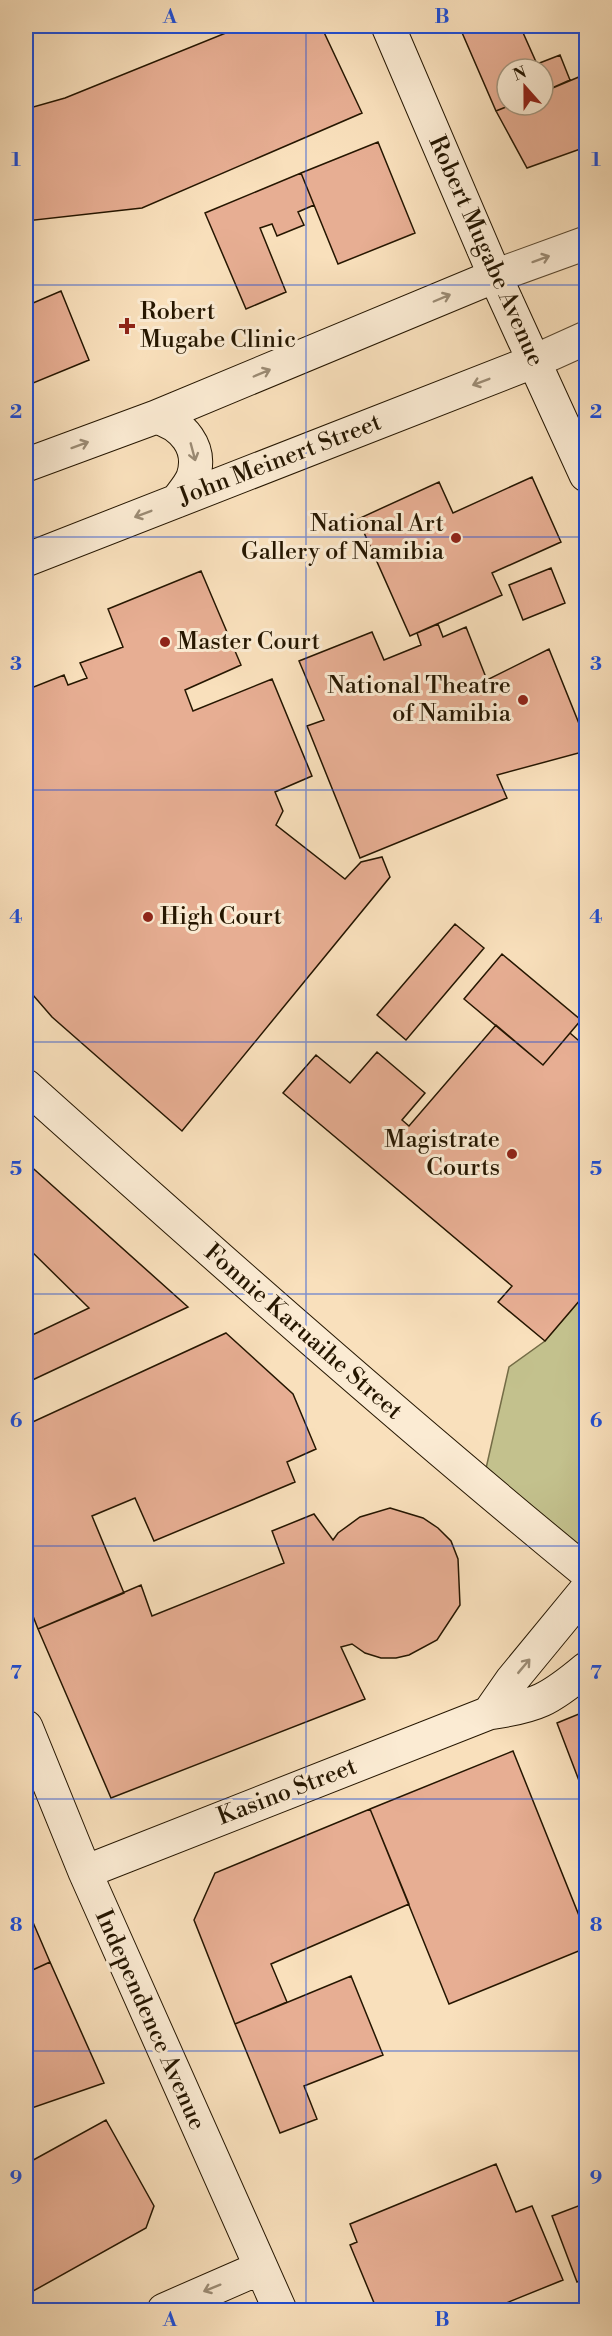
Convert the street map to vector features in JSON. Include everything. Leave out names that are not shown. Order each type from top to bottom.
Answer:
[{"type":"street","name":"Robert Mugabe Avenue","points":[[388,26],[495,276],[586,475]]},
{"type":"street","points":[[26,465],[156,417],[495,276],[586,243]]},
{"type":"street","name":"John Meinert Street","points":[[26,560],[535,361],[586,338]]},
{"type":"street","points":[[156,417],[172,421],[185,432],[195,456],[193,479],[177,501]]},
{"type":"street","name":"Fonnie Karuaihe Street","points":[[26,1086],[258,1294],[586,1572]]},
{"type":"street","points":[[489,1713],[512,1680],[586,1590]]},
{"type":"street","name":"Kasino Street","points":[[85,1872],[489,1713],[529,1707],[549,1698],[586,1669]]},
{"type":"street","name":"Independence Avenue","points":[[26,1727],[85,1872],[280,2310]]},
{"type":"street","points":[[164,2310],[260,2268]]},
{"type":"shaded area","points":[[586,1293],[586,1413],[579,1432],[586,1437],[586,1572],[482,1486],[509,1367],[545,1341]]},
{"type":"building","points":[[243,26],[321,26],[362,113],[142,208],[26,221],[26,109],[65,98]]},
{"type":"building","points":[[520,26],[534,57],[495,57],[495,109],[460,28]]},
{"type":"building","points":[[560,55],[570,80],[555,87],[555,57]]},
{"type":"building","points":[[586,74],[586,147],[527,168],[499,117],[555,117],[555,87]]},
{"type":"building","points":[[378,142],[415,233],[338,264],[301,173]]},
{"type":"building","points":[[301,173],[314,205],[298,212],[304,225],[277,236],[272,224],[260,228],[286,292],[246,309],[205,213]]},
{"type":"building","points":[[61,291],[89,360],[26,386],[26,306]]},
{"type":"building","points":[[532,477],[561,542],[492,573],[502,595],[410,636],[358,519],[439,482],[453,513]]},
{"type":"building","points":[[551,568],[565,603],[523,620],[509,585]]},
{"type":"building","points":[[201,571],[241,665],[185,690],[193,711],[272,679],[312,776],[275,792],[283,811],[276,825],[345,879],[361,862],[382,857],[390,877],[182,1131],[52,1017],[26,987],[26,690],[64,675],[68,685],[87,678],[80,663],[123,647],[108,609]]},
{"type":"building","points":[[438,624],[443,637],[466,627],[487,680],[549,649],[586,741],[586,751],[497,775],[507,798],[360,858],[307,726],[324,720],[299,661],[372,632],[384,660],[421,645],[417,633]]},
{"type":"building","points":[[455,924],[484,948],[406,1040],[377,1015]]},
{"type":"building","points":[[502,954],[581,1020],[543,1065],[464,999]]},
{"type":"building","points":[[496,1025],[543,1065],[570,1033],[586,1047],[586,1293],[545,1341],[498,1302],[512,1286],[283,1093],[316,1055],[350,1083],[377,1052],[425,1093],[402,1120],[409,1126]]},
{"type":"building","points":[[26,1162],[188,1307],[26,1383],[26,1338],[89,1308],[26,1246]]},
{"type":"building","points":[[226,1333],[293,1394],[316,1449],[287,1462],[295,1482],[154,1541],[135,1498],[92,1516],[124,1593],[38,1629],[26,1598],[26,1425]]},
{"type":"building","points":[[586,1413],[586,1437],[579,1432]]},
{"type":"building","points":[[390,1508],[423,1518],[438,1528],[451,1541],[458,1559],[460,1605],[437,1640],[409,1655],[396,1658],[381,1658],[365,1653],[352,1644],[341,1647],[365,1699],[111,1798],[38,1629],[141,1585],[152,1616],[284,1563],[272,1531],[314,1514],[333,1540],[338,1533],[360,1517]]},
{"type":"building","points":[[586,1711],[586,1799],[557,1723]]},
{"type":"building","points":[[513,1751],[586,1933],[586,1948],[449,2004],[370,1809]]},
{"type":"building","points":[[370,1809],[409,1904],[271,1964],[287,2002],[235,2024],[194,1920],[215,1873]]},
{"type":"building","points":[[26,1906],[50,1962],[26,1973]]},
{"type":"building","points":[[50,1962],[104,2083],[26,2110],[26,1973]]},
{"type":"building","points":[[351,1976],[383,2055],[304,2086],[317,2119],[280,2133],[235,2024]]},
{"type":"building","points":[[106,2120],[154,2206],[146,2228],[26,2295],[26,2164]]},
{"type":"building","points":[[496,2164],[516,2212],[532,2206],[563,2280],[489,2310],[377,2310],[350,2245],[357,2242],[350,2224]]},
{"type":"building","points":[[586,2203],[586,2278],[577,2282],[552,2216]]},
{"type":"place","name":"Robert Mugabe Clinic","points":[[127,326]]},
{"type":"place","name":"National Art Gallery of Namibia","points":[[456,538]]},
{"type":"place","name":"Master Court","points":[[165,642]]},
{"type":"place","name":"National Theatre of Namibia","points":[[523,700]]},
{"type":"place","name":"High Court","points":[[148,917]]},
{"type":"place","name":"Magistrate Courts","points":[[512,1154]]}]
